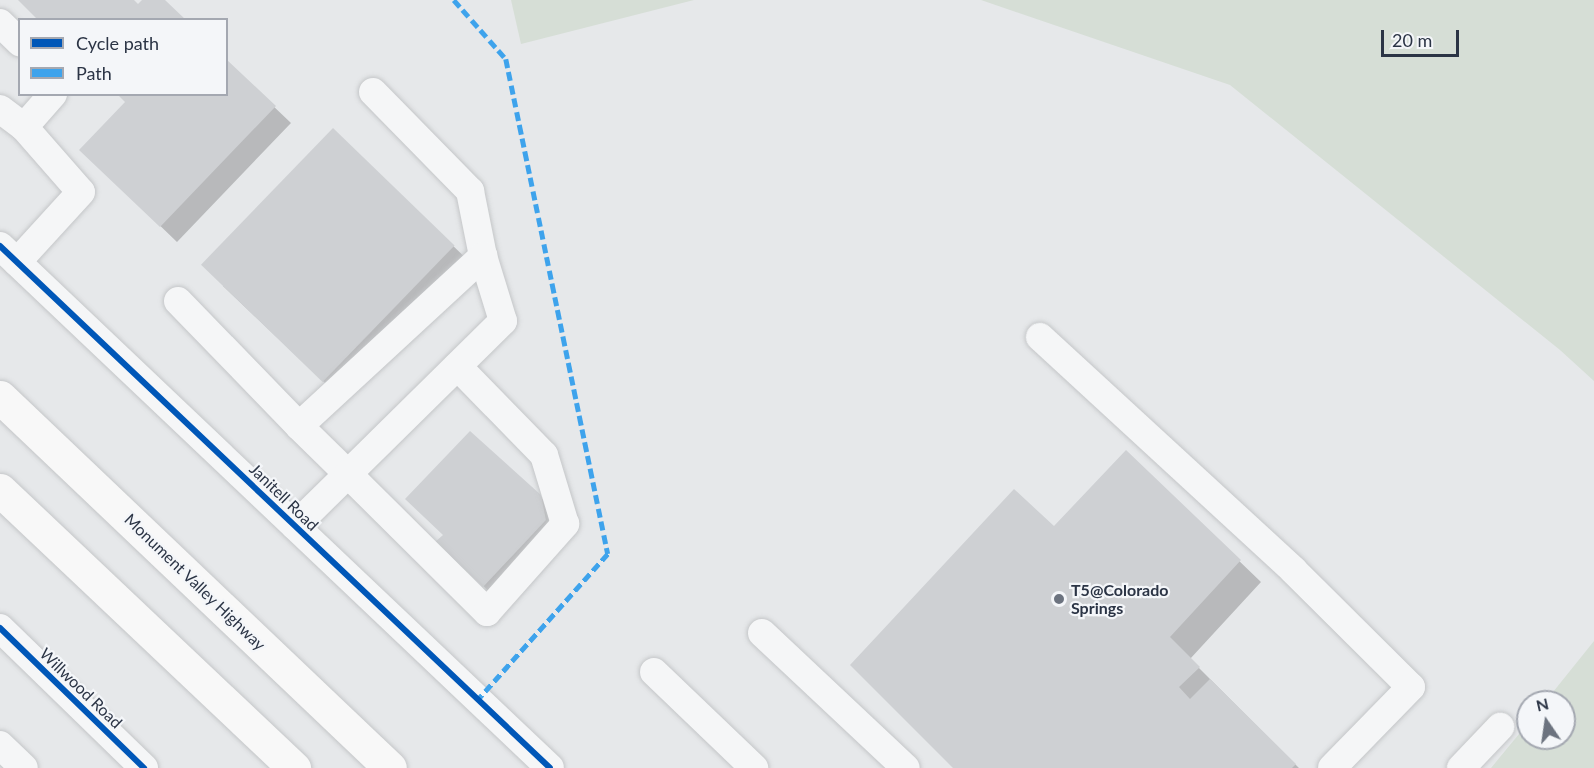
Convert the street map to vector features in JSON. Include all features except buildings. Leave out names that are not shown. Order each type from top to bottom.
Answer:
[{"type":"highway","name":"Monument Valley Highway","points":[[0,397],[390,768]]},
{"type":"highway","points":[[0,490],[294,768]]},
{"type":"street","points":[[0,22],[18,40]]},
{"type":"street","points":[[295,526],[503,321],[483,256],[470,191],[373,92]]},
{"type":"street","points":[[24,127],[51,96]]},
{"type":"street","points":[[0,109],[24,127],[81,192],[8,254]]},
{"type":"street","name":"Janitell Road","points":[[8,254],[550,768]]},
{"type":"street","points":[[299,426],[483,256]]},
{"type":"street","points":[[178,301],[299,426],[487,612],[565,524],[544,455],[457,366]]},
{"type":"street","points":[[1040,337],[1293,570],[1411,687],[1332,768]]},
{"type":"street","name":"Willwood Road","points":[[0,628],[144,768]]},
{"type":"street","points":[[762,633],[906,768]]},
{"type":"street","points":[[654,672],[754,768]]},
{"type":"street","points":[[1461,768],[1500,727]]},
{"type":"street","points":[[0,745],[24,768]]},
{"type":"shaded area","points":[[511,0],[694,0],[521,44]]},
{"type":"shaded area","points":[[981,0],[1594,0],[1594,381],[1560,350],[1230,85]]},
{"type":"shaded area","points":[[1594,641],[1594,768],[1491,768],[1516,738],[1516,750],[1576,750],[1576,690],[1555,690]]},
{"type":"marked path","points":[[454,0],[506,59],[608,554],[478,700]]},
{"type":"cycle path","points":[[0,246],[550,768]]},
{"type":"cycle path","points":[[0,628],[144,768]]},
{"type":"place","name":"T5@Colorado Springs","points":[[1059,599]]}]
